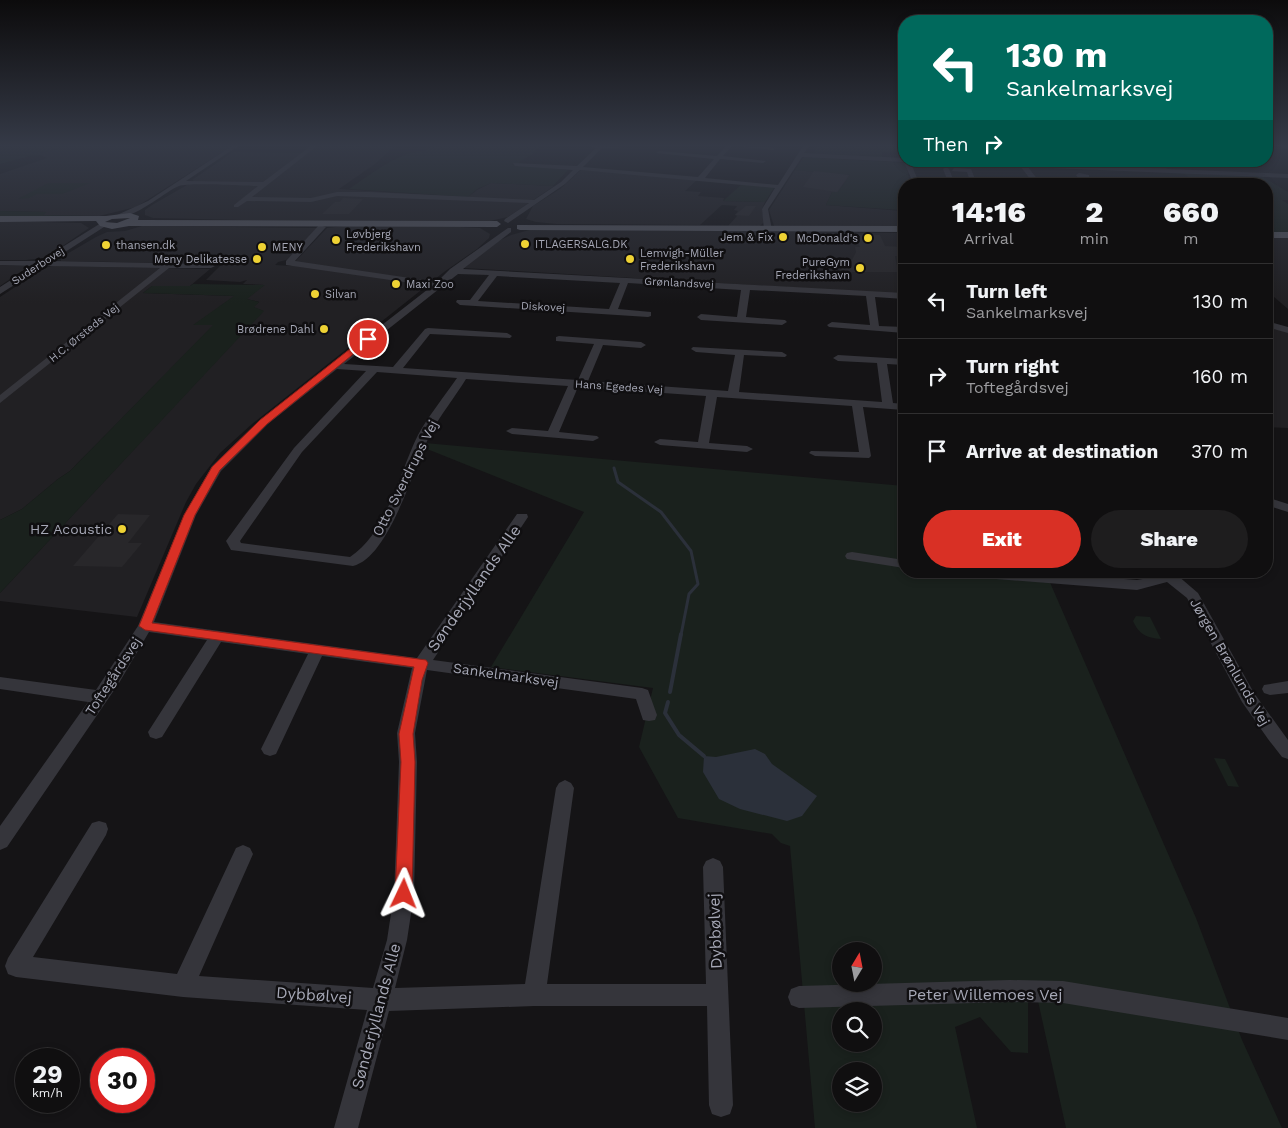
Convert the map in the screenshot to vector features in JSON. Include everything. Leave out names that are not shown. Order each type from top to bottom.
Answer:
[{"type":"main road","points":[[101,222],[121,215],[132,219],[185,222],[898,231]]},
{"type":"main road","points":[[0,219],[101,222],[113,226],[132,219]]},
{"type":"main road","points":[[1273,234],[1288,235]]},
{"type":"street","points":[[121,215],[155,199]]},
{"type":"street","points":[[236,206],[246,199],[317,199]]},
{"type":"street","points":[[512,199],[534,202]]},
{"type":"street","points":[[508,225],[522,211],[539,199]]},
{"type":"street","points":[[768,229],[765,209],[772,199]]},
{"type":"street","points":[[132,219],[150,202]]},
{"type":"street","name":"Suderbovej","points":[[0,291],[75,242],[101,222]]},
{"type":"street","points":[[293,223],[321,226],[289,264],[437,284]]},
{"type":"street","name":"Toftegårdsvej","points":[[0,841],[100,697],[145,626],[190,515],[216,469],[264,422],[492,241],[508,225]]},
{"type":"street","name":"Suderbovej","points":[[75,242],[113,226]]},
{"type":"street","points":[[0,262],[211,266]]},
{"type":"street","name":"H.C. Ørsteds Vej","points":[[0,400],[168,265]]},
{"type":"street","name":"Grønlandsvej","points":[[453,271],[898,296]]},
{"type":"street","points":[[472,303],[495,273]]},
{"type":"street","points":[[613,312],[626,280]]},
{"type":"street","points":[[741,319],[746,287]]},
{"type":"street","points":[[870,294],[875,328]]},
{"type":"street","name":"Diskovej","points":[[460,302],[648,314]]},
{"type":"street","points":[[701,317],[782,322]]},
{"type":"street","points":[[832,325],[898,330]]},
{"type":"street","points":[[1273,326],[1288,330]]},
{"type":"street","points":[[395,371],[428,331],[507,336]]},
{"type":"street","points":[[559,340],[641,345]]},
{"type":"street","points":[[552,434],[600,342]]},
{"type":"street","points":[[696,348],[782,355]]},
{"type":"street","points":[[733,395],[740,352]]},
{"type":"street","points":[[838,358],[898,361]]},
{"type":"street","points":[[882,360],[888,406]]},
{"type":"street","name":"Hans Egedes Vej","points":[[334,366],[898,407]]},
{"type":"street","name":"Otto Sverdrups Vej","points":[[374,369],[298,450],[233,541],[236,547],[352,562],[362,558],[389,516],[425,434],[464,376]]},
{"type":"street","points":[[703,446],[712,394]]},
{"type":"street","points":[[814,453],[865,456],[857,404]]},
{"type":"street","points":[[512,431],[593,438]]},
{"type":"street","points":[[660,442],[747,449]]},
{"type":"street","points":[[1273,503],[1288,508]]},
{"type":"street","name":"Sønderjyllands Alle","points":[[346,1128],[397,940],[404,894],[408,762],[406,734],[416,680],[422,663],[522,517]]},
{"type":"street","points":[[852,556],[898,563]]},
{"type":"street","name":"Jørgen Brønlunds Vej","points":[[1067,578],[1137,585],[1159,581],[1164,578]]},
{"type":"street","name":"Jørgen Brønlunds Vej","points":[[1174,578],[1193,596],[1255,709],[1288,752]]},
{"type":"street","name":"Sankelmarksvej","points":[[145,626],[642,694],[649,715]]},
{"type":"street","points":[[156,732],[218,635]]},
{"type":"street","points":[[270,749],[318,649]]},
{"type":"street","points":[[0,683],[100,697]]},
{"type":"street","points":[[1270,689],[1288,687]]},
{"type":"street","points":[[534,995],[565,788]]},
{"type":"street","name":"Dybbølvej","points":[[99,829],[16,966],[183,986],[381,1000],[534,995],[717,994]]},
{"type":"street","points":[[183,986],[243,854]]},
{"type":"street","name":"Dybbølvej","points":[[713,867],[721,1106]]},
{"type":"street","name":"Peter Willemoes Vej","points":[[799,997],[1010,991],[1062,992],[1288,1029]]},
{"type":"shaded area","points":[[0,199],[149,199],[136,207],[99,216],[42,215],[46,212],[0,211]]},
{"type":"shaded area","points":[[163,199],[535,199],[508,217],[490,221],[153,218],[145,215],[145,210]]},
{"type":"shaded area","points":[[545,199],[724,199],[723,201],[765,202],[762,209],[764,222],[760,226],[728,226],[737,216],[735,215],[738,211],[734,210],[737,206],[722,205],[700,225],[557,224],[536,222],[526,219],[533,206]]},
{"type":"shaded area","points":[[726,199],[767,199],[765,202],[723,201]]},
{"type":"shaded area","points":[[776,199],[829,199],[826,205],[898,211],[898,228],[774,226],[769,210]]},
{"type":"shaded area","points":[[829,199],[898,199],[898,210],[826,205]]},
{"type":"shaded area","points":[[1273,199],[1288,199],[1282,200],[1288,204],[1288,232],[1273,232]]},
{"type":"shaded area","points":[[0,211],[47,212],[43,215],[99,216],[0,217]]},
{"type":"shaded area","points":[[0,221],[81,223],[89,228],[45,258],[0,260]]},
{"type":"shaded area","points":[[142,226],[317,228],[290,259],[278,262],[275,265],[291,266],[327,228],[344,226],[460,227],[480,228],[490,234],[489,238],[477,249],[444,272],[252,424],[220,453],[196,484],[186,502],[137,617],[0,601],[0,593],[263,311],[253,307],[259,302],[246,299],[264,285],[243,284],[247,280],[240,282],[206,280],[222,264],[61,261],[60,258],[107,232],[125,231]]},
{"type":"shaded area","points":[[533,229],[898,233],[898,294],[464,268],[498,241]]},
{"type":"shaded area","points":[[1273,237],[1288,238],[1288,309],[1273,296]]},
{"type":"shaded area","points":[[0,265],[28,266],[28,267],[0,286]]},
{"type":"shaded area","points":[[53,266],[210,269],[190,286],[152,286],[143,293],[235,296],[194,325],[214,325],[70,471],[22,509],[0,520],[0,297],[44,268]]},
{"type":"shaded area","points":[[193,284],[265,285],[247,299],[259,302],[254,307],[264,311],[0,593],[0,520],[22,509],[70,471],[213,325],[193,325],[234,296],[143,293],[152,286],[190,286]]},
{"type":"shaded area","points":[[1273,329],[1288,332],[1288,428],[1273,427]]},
{"type":"shaded area","points":[[425,443],[898,485],[898,578],[1048,578],[1196,918],[1242,1040],[1282,1128],[1066,1128],[1038,1001],[1028,1000],[1028,1053],[1011,1052],[980,1017],[955,1027],[977,1128],[815,1128],[790,846],[781,843],[772,834],[678,818],[639,747],[653,688],[491,667],[584,512],[422,447]]},
{"type":"shaded area","points":[[1136,616],[1150,617],[1161,639],[1151,638],[1141,632],[1133,621]]},
{"type":"shaded area","points":[[755,749],[765,754],[772,764],[817,796],[802,816],[787,821],[740,809],[719,799],[703,772],[704,756],[716,757]]},
{"type":"shaded area","points":[[1214,758],[1225,759],[1239,787],[1228,786]]},
{"type":"building","points":[[343,199],[363,199],[349,214],[322,214],[335,202],[340,202]]},
{"type":"building","points":[[746,206],[756,206],[749,216],[735,215]]},
{"type":"building","points":[[854,235],[880,235],[885,246],[898,247],[898,256],[895,256],[898,272],[842,272],[839,260],[852,260],[856,252],[855,247],[860,247]]},
{"type":"building","name":"HZ Acoustic","points":[[118,514],[150,515],[128,543],[142,543],[122,567],[73,566]]},
{"type":"waterway","points":[[614,468],[618,482],[661,512],[691,551],[698,584],[689,594],[681,635]]},
{"type":"waterway","points":[[670,692],[681,634]]},
{"type":"waterway","points":[[668,702],[665,713],[679,735],[704,756]]},
{"type":"place","name":"Jem & Fix","points":[[783,237]]},
{"type":"place","name":"McDonald's","points":[[868,238]]},
{"type":"place","name":"Løvbjerg Frederikshavn","points":[[336,240]]},
{"type":"place","name":"ITLAGERSALG.DK","points":[[525,244]]},
{"type":"place","name":"thansen.dk","points":[[106,245]]},
{"type":"place","name":"MENY","points":[[262,247]]},
{"type":"place","name":"Meny Delikatesse","points":[[257,259]]},
{"type":"place","name":"Lemvigh-Müller Frederikshavn","points":[[630,259]]},
{"type":"place","name":"PureGym Frederikshavn","points":[[860,268]]},
{"type":"place","name":"Maxi Zoo","points":[[396,284]]},
{"type":"place","name":"Silvan","points":[[315,294]]},
{"type":"place","name":"Brødrene Dahl","points":[[324,329]]},
{"type":"place","name":"HZ Acoustic","points":[[122,529]]},
{"type":"route","points":[[368,339],[264,422],[229,453],[216,469],[205,484],[190,515],[145,626],[422,663],[416,680],[406,734],[408,762],[404,894]]}]
